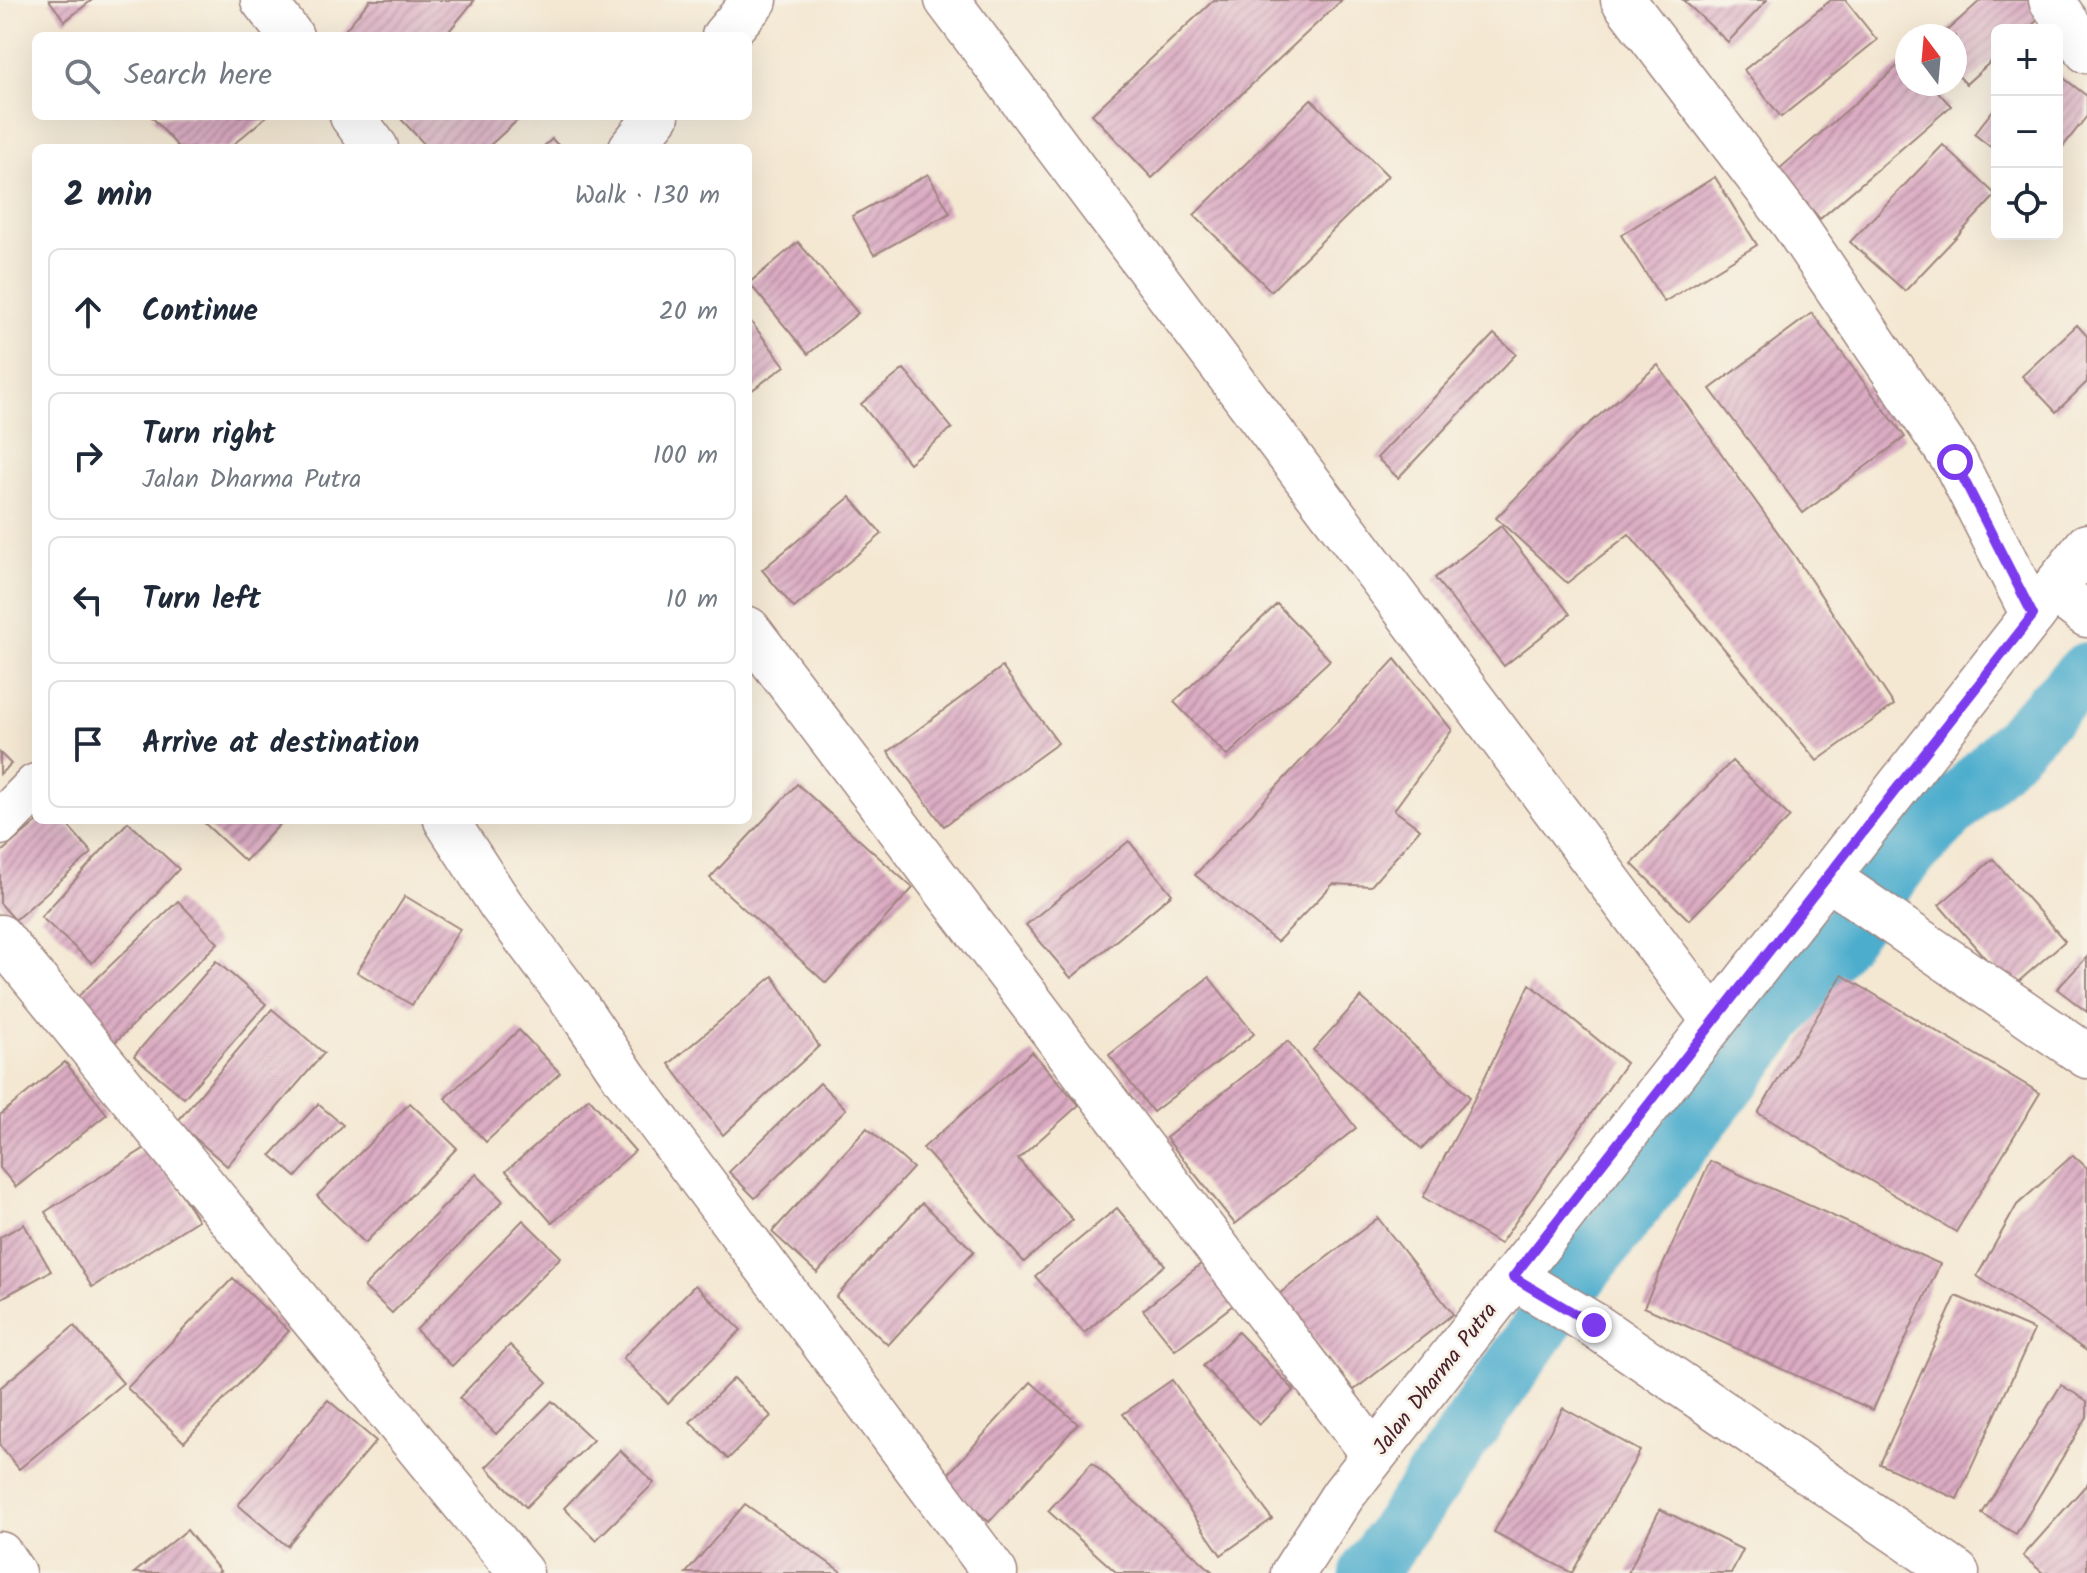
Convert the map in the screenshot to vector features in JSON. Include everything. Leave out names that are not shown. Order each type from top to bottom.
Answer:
[{"type":"street","points":[[263,0],[288,32]]},
{"type":"street","points":[[727,32],[755,0]]},
{"type":"street","points":[[947,0],[1714,1021]]},
{"type":"street","points":[[1623,0],[1793,223],[1955,462],[2062,604]]},
{"type":"street","points":[[2051,0],[2087,51]]},
{"type":"street","points":[[355,120],[373,144]]},
{"type":"street","points":[[634,144],[654,120]]},
{"type":"street","name":"Jalan Dharma Putra","points":[[1293,1573],[1343,1495],[1374,1455],[1529,1286],[1714,1021],[1857,898],[2062,604],[2087,546]]},
{"type":"street","points":[[752,634],[1374,1455]]},
{"type":"street","points":[[0,823],[32,790]]},
{"type":"street","points":[[449,824],[501,905],[576,1005],[644,1104],[995,1573]]},
{"type":"street","points":[[1857,898],[2087,1056]]},
{"type":"street","points":[[0,937],[521,1573]]},
{"type":"street","points":[[1529,1286],[1594,1325],[1957,1573]]},
{"type":"street","points":[[0,1554],[13,1573]]},
{"type":"building","points":[[49,0],[92,0],[65,21]]},
{"type":"building","points":[[370,0],[474,1],[448,32],[343,32]]},
{"type":"building","points":[[1214,0],[1342,0],[1152,178],[1092,114]]},
{"type":"building","points":[[1683,0],[1767,0],[1728,42]]},
{"type":"building","points":[[1831,0],[1845,0],[1877,40],[1781,117],[1744,70]]},
{"type":"building","points":[[1981,0],[2029,0],[2043,15],[2033,24],[1991,24],[1991,61],[1967,83],[1967,24],[1954,24]]},
{"type":"building","points":[[1895,68],[1895,96],[1942,96],[1951,106],[1820,219],[1778,170]]},
{"type":"building","points":[[2063,78],[2087,96],[2087,116],[2063,146]]},
{"type":"building","points":[[1311,99],[1388,176],[1271,291],[1194,215]]},
{"type":"building","points":[[1991,113],[1991,147],[1974,134]]},
{"type":"building","points":[[154,120],[262,120],[234,144],[176,144]]},
{"type":"building","points":[[402,120],[518,120],[491,144],[424,144]]},
{"type":"building","points":[[1943,145],[1991,190],[1991,200],[1905,291],[1850,242]]},
{"type":"building","points":[[928,174],[950,213],[874,255],[852,216]]},
{"type":"building","points":[[1715,177],[1757,245],[1664,302],[1621,235]]},
{"type":"building","points":[[798,242],[858,313],[808,354],[752,287],[752,280]]},
{"type":"building","points":[[1812,313],[1905,437],[1803,513],[1710,389]]},
{"type":"building","points":[[752,323],[785,366],[752,390]]},
{"type":"building","points":[[2077,325],[2087,336],[2087,382],[2056,412],[2022,376]]},
{"type":"building","points":[[1494,334],[1516,354],[1398,478],[1377,458]]},
{"type":"building","points":[[1658,365],[1794,555],[1894,705],[1817,761],[1629,534],[1567,583],[1496,518],[1581,431]]},
{"type":"building","points":[[904,369],[952,428],[909,463],[861,404]]},
{"type":"building","points":[[850,497],[882,534],[794,608],[762,570]]},
{"type":"building","points":[[1501,526],[1570,614],[1504,666],[1435,578]]},
{"type":"building","points":[[1277,604],[1330,660],[1227,756],[1174,702]]},
{"type":"building","points":[[1395,659],[1452,730],[1394,810],[1420,829],[1371,886],[1333,884],[1277,942],[1195,875]]},
{"type":"building","points":[[1002,667],[1058,743],[944,826],[888,752]]},
{"type":"building","points":[[0,753],[11,764],[0,774]]},
{"type":"building","points":[[1732,761],[1790,817],[1689,920],[1632,864]]},
{"type":"building","points":[[797,784],[913,888],[826,983],[710,878]]},
{"type":"building","points":[[34,824],[67,824],[92,853],[15,920],[0,903],[0,853]]},
{"type":"building","points":[[126,824],[130,824],[179,869],[92,963],[41,917]]},
{"type":"building","points":[[205,824],[280,824],[245,861]]},
{"type":"building","points":[[1129,841],[1172,894],[1071,978],[1026,925]]},
{"type":"building","points":[[1993,859],[2065,941],[2011,988],[1939,905]]},
{"type":"building","points":[[405,896],[460,929],[412,1005],[357,972]]},
{"type":"building","points":[[178,901],[218,943],[110,1047],[69,1005]]},
{"type":"building","points":[[2087,957],[2087,1012],[2057,989]]},
{"type":"building","points":[[216,961],[266,1004],[184,1098],[134,1056]]},
{"type":"building","points":[[1842,975],[2040,1093],[1956,1232],[1758,1113]]},
{"type":"building","points":[[773,976],[819,1046],[723,1135],[669,1064]]},
{"type":"building","points":[[1209,977],[1254,1034],[1153,1112],[1109,1055]]},
{"type":"building","points":[[1530,984],[1626,1063],[1500,1244],[1423,1197]]},
{"type":"building","points":[[1361,997],[1470,1097],[1422,1149],[1313,1050]]},
{"type":"building","points":[[272,1009],[324,1053],[227,1166],[177,1122]]},
{"type":"building","points":[[519,1030],[560,1073],[486,1142],[445,1098]]},
{"type":"building","points":[[1288,1041],[1356,1128],[1235,1224],[1166,1138]]},
{"type":"building","points":[[1032,1052],[1079,1105],[1018,1159],[1073,1220],[1024,1262],[923,1148]]},
{"type":"building","points":[[65,1062],[107,1114],[16,1187],[0,1168],[0,1115]]},
{"type":"building","points":[[820,1083],[846,1109],[755,1198],[729,1172]]},
{"type":"building","points":[[589,1098],[635,1151],[552,1223],[506,1171]]},
{"type":"building","points":[[410,1103],[457,1148],[365,1243],[317,1196]]},
{"type":"building","points":[[318,1104],[343,1125],[296,1177],[271,1155]]},
{"type":"building","points":[[867,1128],[913,1168],[817,1273],[772,1232]]},
{"type":"building","points":[[150,1145],[198,1220],[92,1287],[45,1212]]},
{"type":"building","points":[[2073,1155],[2087,1168],[2087,1351],[1977,1276],[2017,1205]]},
{"type":"building","points":[[1710,1161],[1940,1264],[1873,1410],[1644,1307]]},
{"type":"building","points":[[476,1174],[503,1201],[392,1313],[364,1287]]},
{"type":"building","points":[[922,1203],[974,1251],[888,1345],[836,1297]]},
{"type":"building","points":[[1117,1208],[1165,1265],[1084,1333],[1035,1276]]},
{"type":"building","points":[[1378,1218],[1453,1314],[1354,1390],[1279,1294]]},
{"type":"building","points":[[523,1220],[561,1257],[452,1366],[416,1330]]},
{"type":"building","points":[[24,1224],[51,1271],[0,1299],[0,1237]]},
{"type":"building","points":[[1201,1264],[1233,1305],[1175,1350],[1143,1310]]},
{"type":"building","points":[[233,1278],[289,1331],[184,1442],[127,1388]]},
{"type":"building","points":[[695,1285],[741,1330],[668,1403],[623,1358]]},
{"type":"building","points":[[1956,1296],[2034,1330],[1957,1499],[1880,1464]]},
{"type":"building","points":[[74,1326],[123,1383],[19,1469],[0,1446],[0,1388]]},
{"type":"building","points":[[1238,1332],[1294,1390],[1259,1425],[1203,1366]]},
{"type":"building","points":[[510,1345],[547,1382],[496,1434],[459,1398]]},
{"type":"building","points":[[734,1378],[771,1416],[728,1459],[690,1422]]},
{"type":"building","points":[[1172,1380],[1272,1519],[1221,1555],[1123,1414]]},
{"type":"building","points":[[1031,1382],[1078,1424],[989,1522],[943,1480]]},
{"type":"building","points":[[2061,1385],[2087,1401],[2087,1417],[2016,1534],[1982,1514]]},
{"type":"building","points":[[328,1400],[376,1441],[287,1546],[238,1505]]},
{"type":"building","points":[[552,1401],[593,1440],[526,1507],[486,1467]]},
{"type":"building","points":[[1563,1408],[1640,1451],[1572,1573],[1494,1532]]},
{"type":"building","points":[[620,1450],[654,1483],[596,1540],[564,1508]]},
{"type":"building","points":[[1092,1463],[1214,1573],[1117,1573],[1048,1511]]},
{"type":"building","points":[[2087,1484],[2087,1573],[2043,1573],[2023,1556]]},
{"type":"building","points":[[745,1504],[843,1573],[686,1573]]},
{"type":"building","points":[[1660,1509],[1743,1550],[1731,1573],[1628,1573]]},
{"type":"building","points":[[187,1530],[220,1571],[134,1573]]},
{"type":"waterway","points":[[1368,1573],[1561,1298],[1904,858],[2087,671]]},
{"type":"route","points":[[1594,1325],[1513,1277],[2033,615],[1955,462]]}]
